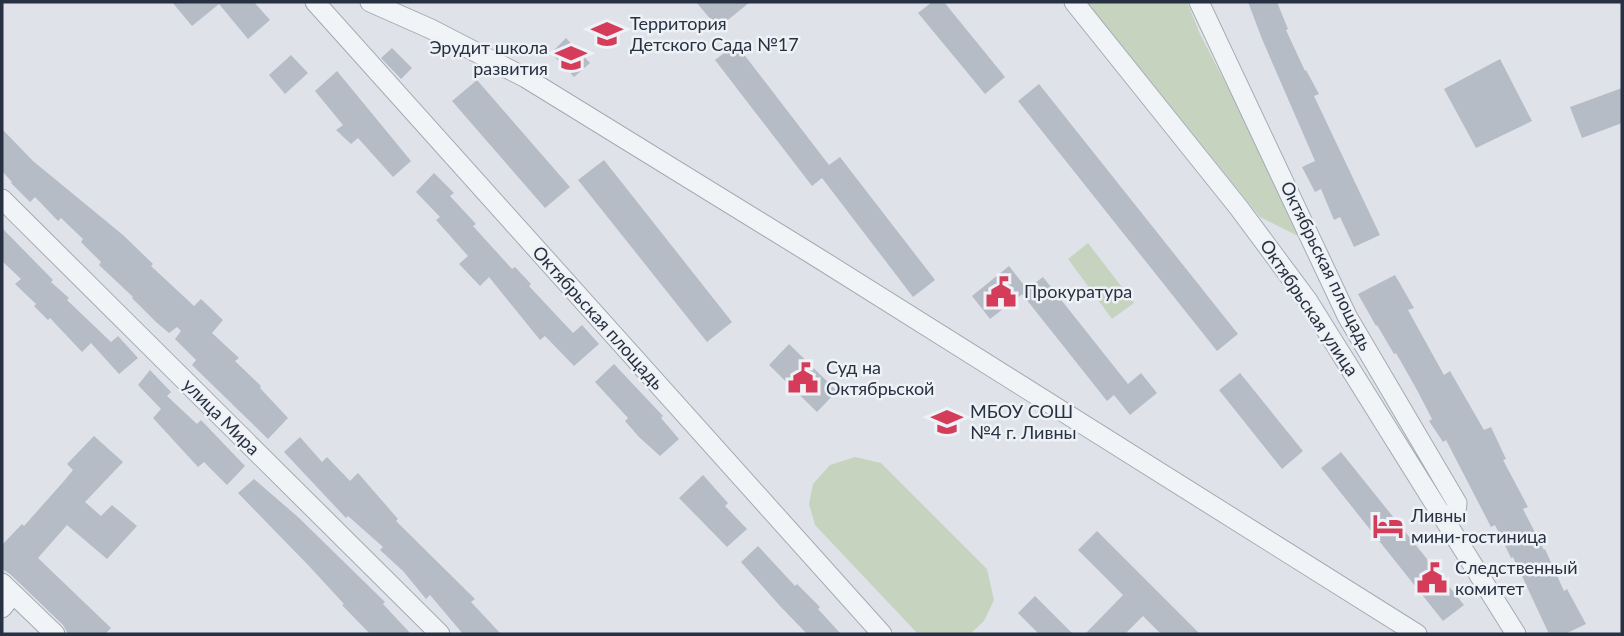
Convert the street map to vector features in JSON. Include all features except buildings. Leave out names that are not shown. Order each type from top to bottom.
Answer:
[{"type":"street","name":"Октябрьская площадь","points":[[315,2],[876,633]]},
{"type":"street","points":[[370,2],[501,64],[567,103],[1418,634]]},
{"type":"street","name":"Октябрьская улица","points":[[1074,2],[1239,208],[1308,301],[1516,634]]},
{"type":"street","name":"Октябрьская площадь","points":[[1199,2],[1347,316],[1457,503],[1456,512],[1446,520]]},
{"type":"street","name":"улица Мира","points":[[2,199],[440,634]]},
{"type":"street","points":[[6,595],[55,634]]},
{"type":"green space","points":[[1087,2],[1187,2],[1200,34],[1303,233],[1302,238],[1260,217]]},
{"type":"green space","points":[[1088,243],[1134,303],[1112,319],[1068,259]]},
{"type":"green space","points":[[855,457],[881,463],[987,569],[994,600],[984,621],[970,634],[918,634],[815,525],[809,504],[813,484],[830,465]]},
{"type":"place","name":"Территория Детского Сада №17","points":[[607,34]]},
{"type":"place","name":"Эрудит школа развития","points":[[571,58]]},
{"type":"place","name":"Прокуратура","points":[[1001,292]]},
{"type":"place","name":"Суд на Октябрьской","points":[[803,378]]},
{"type":"place","name":"МБОУ СОШ №4 г. Ливны","points":[[947,422]]},
{"type":"place","name":"Ливны мини-гостиница","points":[[1388,526]]},
{"type":"place","name":"Следственный комитет","points":[[1432,578]]}]
